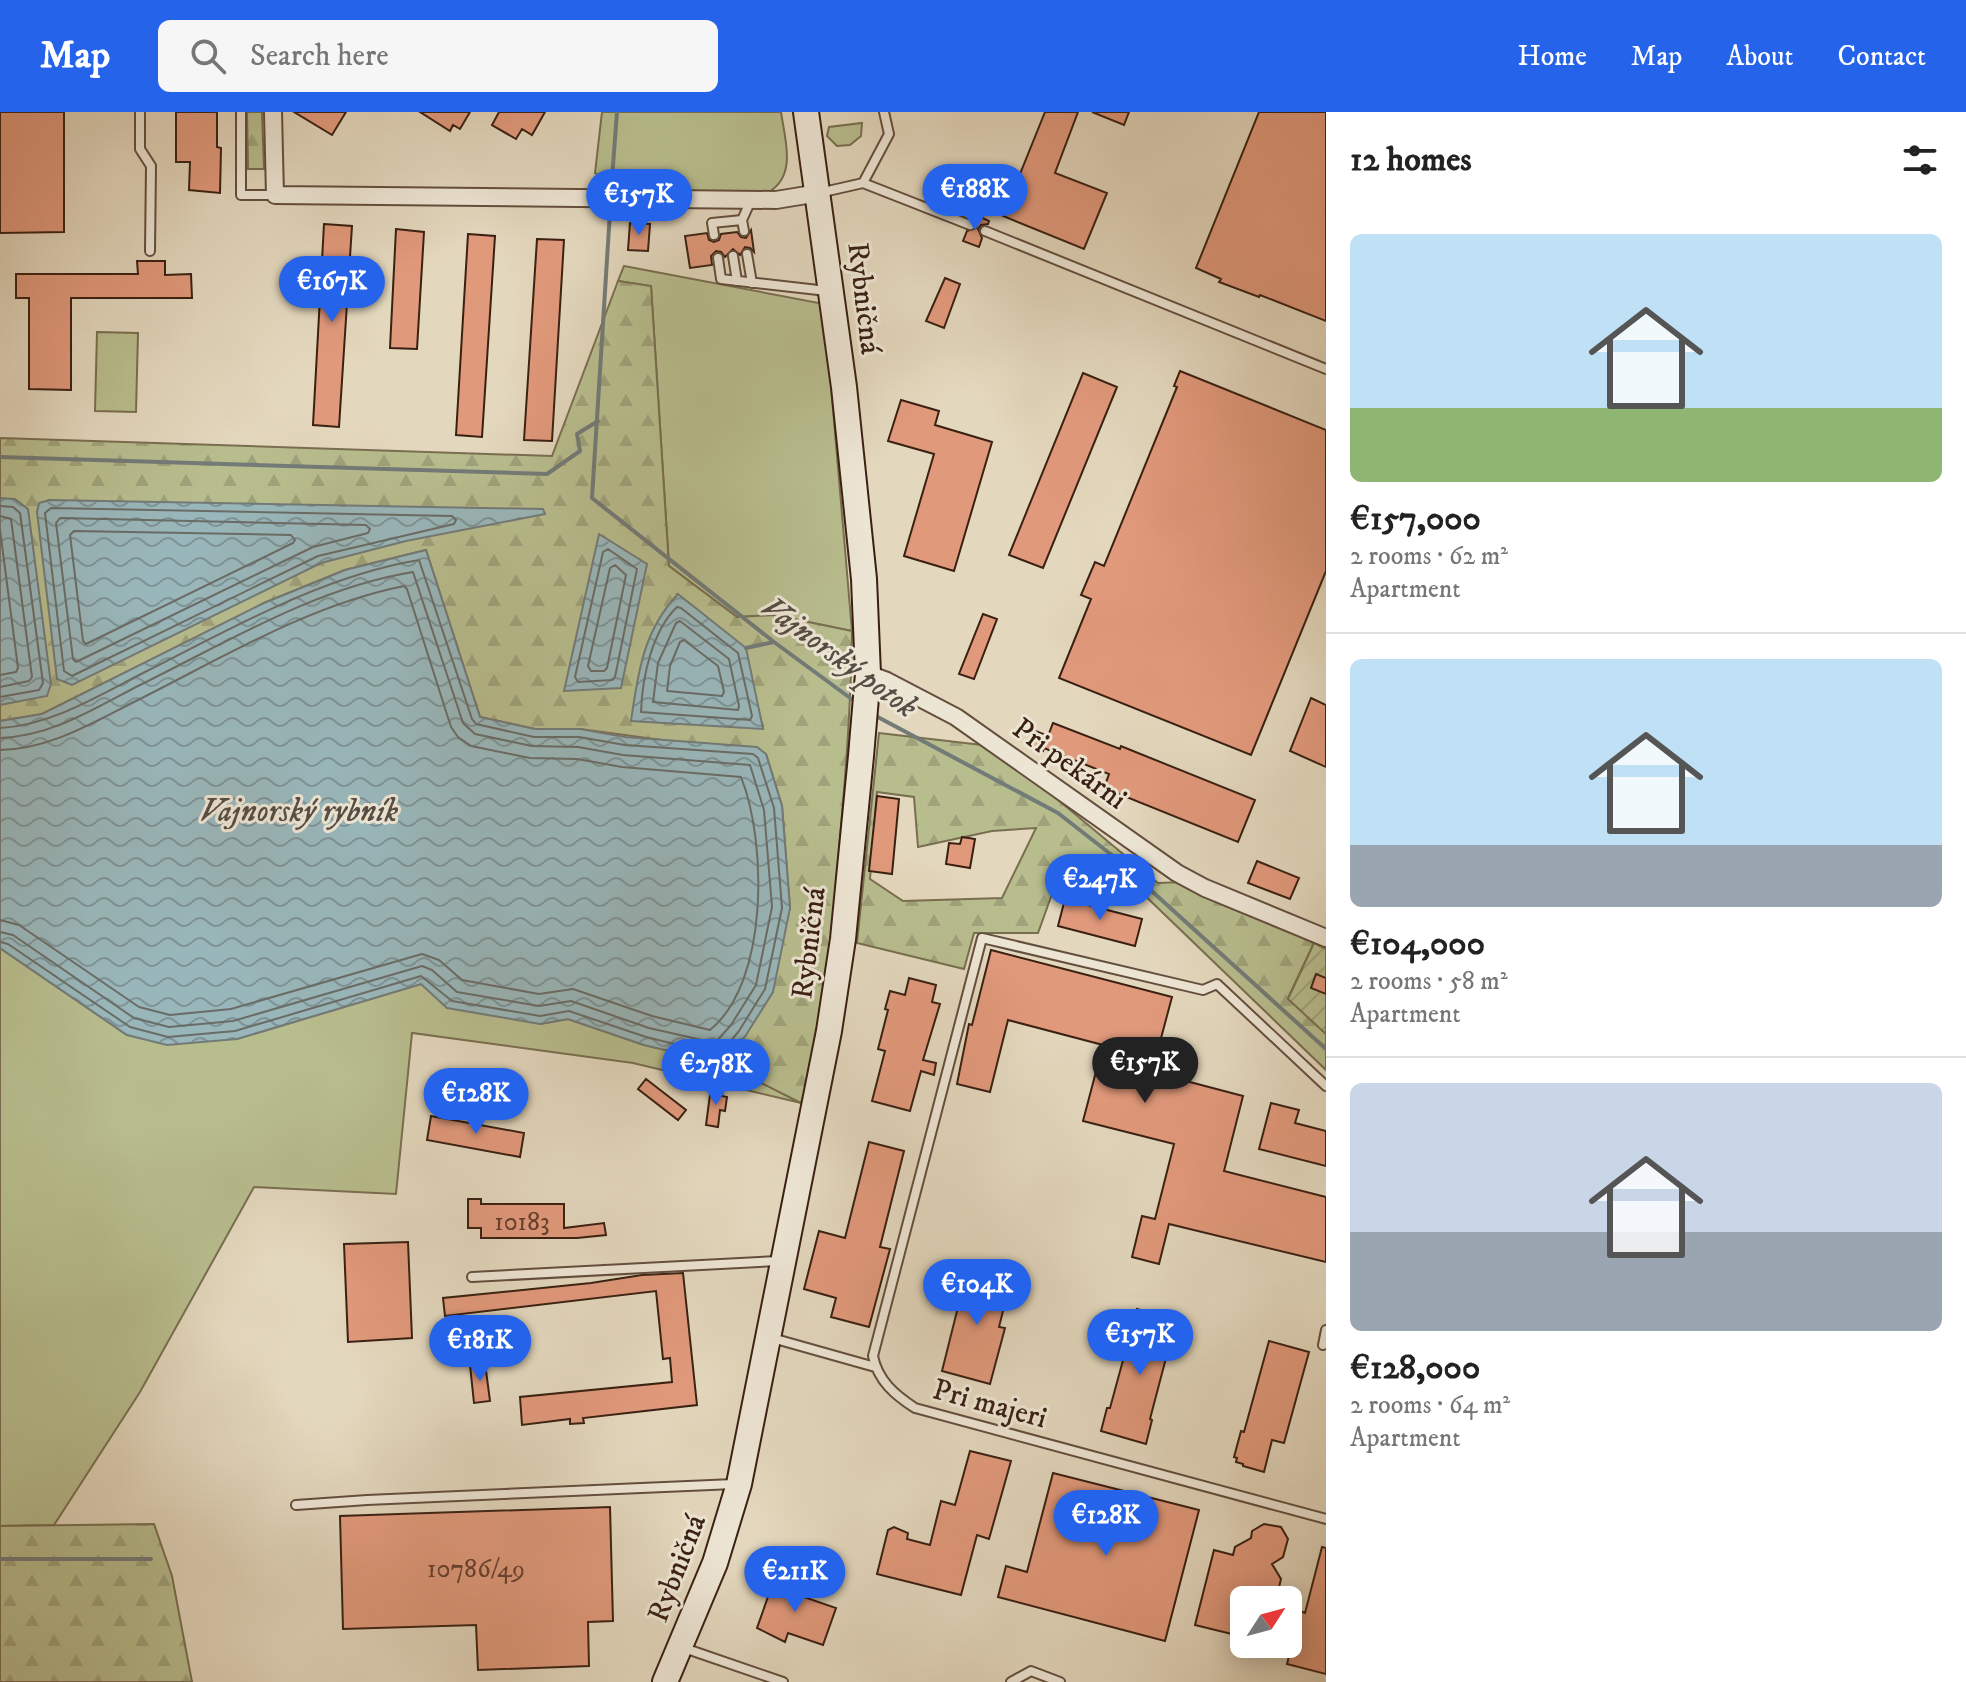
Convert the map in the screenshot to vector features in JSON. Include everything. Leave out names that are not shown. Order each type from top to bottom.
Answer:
[{"type":"main road","name":"Rybničná","points":[[665,1682],[715,1563],[739,1484],[829,1031],[843,939],[866,695],[864,579],[832,292],[806,112]]},
{"type":"street","points":[[273,112],[275,195],[776,200],[819,193]]},
{"type":"street","name":"Pri pekárni","points":[[866,695],[887,681],[956,717],[1177,873],[1205,888],[1326,938]]},
{"type":"lane","points":[[140,112],[140,149],[151,166],[150,251]]},
{"type":"lane","points":[[241,112],[241,195],[275,195]]},
{"type":"lane","points":[[863,183],[889,134],[884,112]]},
{"type":"lane","points":[[819,193],[863,183],[970,225]]},
{"type":"lane","points":[[744,231],[742,220],[751,200]]},
{"type":"lane","points":[[714,235],[712,223],[742,220]]},
{"type":"lane","points":[[727,222],[729,233]]},
{"type":"lane","points":[[985,231],[1326,369]]},
{"type":"lane","points":[[747,254],[752,283]]},
{"type":"lane","points":[[733,256],[737,281]]},
{"type":"lane","points":[[718,258],[721,279],[832,292]]},
{"type":"lane","points":[[768,1337],[875,1367],[873,1356],[982,938],[1203,990],[1217,984],[1326,1086]]},
{"type":"lane","points":[[472,1277],[783,1261]]},
{"type":"lane","points":[[1323,1345],[1326,1330]]},
{"type":"lane","name":"Pri majeri","points":[[875,1367],[895,1395],[915,1408],[1326,1519]]},
{"type":"lane","points":[[296,1505],[739,1484]]},
{"type":"lane","points":[[679,1646],[760,1679],[783,1682]]},
{"type":"lane","points":[[1011,1682],[1031,1671],[1060,1682]]},
{"type":"green space","points":[[247,112],[262,112],[264,169],[248,169]]},
{"type":"green space","points":[[602,112],[781,112],[786,167],[778,185],[769,192],[603,194],[605,179],[595,173]]},
{"type":"green space","points":[[862,123],[861,136],[850,145],[837,146],[827,136],[829,127]]},
{"type":"green space","points":[[624,266],[824,304],[852,631],[774,615],[737,617],[669,566],[651,286],[618,281]]},
{"type":"green space","points":[[618,281],[651,286],[669,566],[737,617],[774,615],[852,631],[846,762],[827,972],[815,1053],[801,1103],[724,1064],[746,1035],[790,908],[782,806],[766,754],[580,729],[535,729],[480,717],[426,550],[345,570],[264,603],[42,714],[0,721],[0,438],[552,456]],"holes":[[[677,595],[719,629],[753,687],[763,728],[693,724]]]},
{"type":"green space","points":[[97,332],[138,333],[136,412],[95,411]]},
{"type":"green space","points":[[879,733],[982,745],[1028,775],[1158,883],[1183,882],[1314,943],[1288,998],[1326,1034],[1326,1070],[1137,888],[1061,869],[1038,933],[974,933],[964,969],[857,943]],"holes":[[[877,792],[914,797],[918,847],[992,831],[1036,828],[1002,898],[903,901],[870,879]]]},
{"type":"green space","points":[[1314,943],[1326,949],[1326,1034],[1288,999]]},
{"type":"green space","points":[[0,948],[127,1035],[237,1039],[421,984],[540,1024],[568,1019],[644,1045],[724,1064],[801,1103],[633,1063],[412,1033],[396,1194],[254,1187],[140,1392],[54,1525],[0,1526]]},
{"type":"green space","points":[[154,1524],[172,1576],[192,1682],[0,1682],[0,1526]]},
{"type":"water","points":[[0,498],[15,499],[28,509],[51,684],[47,696],[0,705]]},
{"type":"water","points":[[49,500],[543,509],[545,514],[406,541],[321,563],[72,685],[57,679],[37,512],[39,503]]},
{"type":"water","points":[[599,534],[647,564],[621,688],[564,691]]},
{"type":"water","name":"Vajnorský rybník","points":[[426,550],[480,717],[535,729],[580,729],[625,737],[757,747],[766,754],[782,806],[790,908],[773,992],[724,1064],[644,1045],[568,1019],[540,1024],[447,1008],[421,984],[237,1039],[167,1045],[127,1035],[0,948],[0,721],[42,714],[264,603],[345,570]]},
{"type":"water","points":[[678,594],[746,648],[763,729],[631,721],[644,653],[657,623]]},
{"type":"building","points":[[0,112],[64,112],[64,232],[0,233]]},
{"type":"building","points":[[176,112],[217,112],[217,147],[221,148],[220,193],[189,190],[190,162],[176,162]]},
{"type":"building","points":[[294,112],[346,112],[332,135]]},
{"type":"building","points":[[420,112],[470,112],[460,129],[453,125],[450,131]]},
{"type":"building","points":[[499,112],[545,112],[532,135],[522,129],[516,139],[492,125]]},
{"type":"building","points":[[1045,112],[1078,112],[1055,173],[1107,193],[1084,249],[1003,216]]},
{"type":"building","points":[[1092,112],[1129,112],[1124,125]]},
{"type":"building","points":[[1259,112],[1326,112],[1326,321],[1219,282],[1221,279],[1196,268]]},
{"type":"building","points":[[974,214],[989,221],[978,229],[982,238],[979,247],[963,241],[967,231],[976,228],[977,223],[972,218]]},
{"type":"building","points":[[630,223],[650,224],[648,251],[628,250]]},
{"type":"building","points":[[324,224],[352,226],[339,427],[313,425]]},
{"type":"building","points":[[396,229],[424,232],[417,349],[390,348]]},
{"type":"building","points":[[751,230],[754,252],[745,247],[740,255],[733,249],[725,257],[716,251],[711,256],[712,265],[690,268],[685,236],[707,233],[709,240],[714,242],[719,240],[721,234],[737,232],[746,238]]},
{"type":"building","points":[[468,234],[495,236],[482,437],[456,435]]},
{"type":"building","points":[[537,239],[564,240],[552,441],[524,440]]},
{"type":"building","points":[[137,261],[165,261],[165,275],[191,274],[192,298],[71,298],[71,390],[29,389],[29,298],[16,298],[16,274],[138,274]]},
{"type":"building","points":[[945,278],[960,284],[944,328],[926,321]]},
{"type":"building","points":[[1180,371],[1326,430],[1326,571],[1251,755],[1059,678],[1091,599],[1081,595],[1095,562],[1104,566],[1177,387],[1174,386]]},
{"type":"building","points":[[1083,373],[1117,387],[1043,568],[1009,555]]},
{"type":"building","points":[[901,400],[939,411],[935,425],[992,442],[954,571],[904,556],[934,454],[888,441]]},
{"type":"building","points":[[983,614],[997,619],[974,679],[959,674]]},
{"type":"building","points":[[1311,698],[1326,705],[1326,767],[1290,751]]},
{"type":"building","points":[[1053,723],[1120,749],[1121,746],[1255,800],[1238,842],[1104,788],[1109,774],[1044,748],[1043,751],[1027,745],[1033,730],[1048,736]]},
{"type":"building","points":[[877,796],[899,799],[892,874],[869,871]]},
{"type":"building","points":[[962,837],[975,839],[970,868],[946,864],[949,843],[960,844]]},
{"type":"building","points":[[1257,861],[1299,878],[1290,899],[1248,883]]},
{"type":"building","points":[[1065,899],[1142,919],[1135,946],[1058,926]]},
{"type":"building","points":[[991,950],[1172,997],[1152,1072],[1243,1096],[1224,1171],[1326,1197],[1326,1262],[1169,1224],[1159,1264],[1132,1257],[1142,1216],[1155,1219],[1174,1144],[1083,1121],[1103,1045],[1008,1020],[990,1092],[957,1084],[969,1024],[972,1025]]},
{"type":"building","points":[[1316,974],[1326,978],[1326,994],[1311,988]]},
{"type":"building","points":[[909,978],[936,985],[932,1002],[940,1004],[923,1060],[936,1063],[934,1075],[921,1071],[910,1111],[872,1101],[885,1051],[878,1049],[890,991],[905,995]]},
{"type":"building","points":[[646,1079],[686,1110],[678,1120],[638,1089]]},
{"type":"building","points":[[711,1087],[723,1089],[722,1096],[727,1097],[725,1111],[720,1110],[718,1127],[706,1125]]},
{"type":"building","points":[[1271,1103],[1299,1110],[1295,1123],[1326,1131],[1326,1166],[1259,1149]]},
{"type":"building","points":[[431,1116],[524,1133],[520,1157],[427,1140]]},
{"type":"building","points":[[869,1142],[904,1151],[880,1247],[890,1249],[869,1327],[831,1317],[836,1298],[804,1289],[819,1231],[845,1238]]},
{"type":"building","points":[[468,1199],[481,1199],[481,1204],[564,1204],[564,1228],[604,1223],[606,1235],[481,1238],[481,1228],[468,1228]]},
{"type":"building","points":[[408,1242],[412,1338],[348,1342],[344,1244]]},
{"type":"building","points":[[959,1267],[1010,1283],[999,1327],[1005,1328],[990,1384],[942,1371],[961,1295],[956,1293]]},
{"type":"building","points":[[683,1273],[697,1405],[583,1418],[584,1423],[570,1424],[570,1419],[522,1425],[520,1397],[672,1382],[670,1358],[663,1359],[656,1291],[445,1316],[443,1298]]},
{"type":"building","points":[[1137,1309],[1176,1320],[1146,1444],[1101,1431]]},
{"type":"building","points":[[1269,1341],[1309,1352],[1284,1443],[1272,1440],[1264,1472],[1243,1466],[1234,1457]]},
{"type":"building","points":[[485,1363],[490,1401],[474,1403],[470,1365]]},
{"type":"building","points":[[970,1451],[1011,1461],[989,1539],[977,1535],[961,1595],[877,1574],[888,1530],[894,1527],[908,1533],[907,1539],[930,1545],[941,1501],[955,1505]]},
{"type":"building","points":[[1053,1473],[1199,1510],[1165,1641],[998,1597],[1006,1566],[1027,1572]]},
{"type":"building","points":[[610,1507],[613,1621],[588,1622],[589,1666],[478,1670],[476,1625],[343,1629],[340,1516]]},
{"type":"building","points":[[1264,1524],[1281,1527],[1288,1539],[1283,1557],[1272,1564],[1281,1579],[1279,1586],[1230,1586],[1230,1634],[1195,1625],[1214,1550],[1233,1555],[1235,1547],[1251,1538],[1252,1531]]},
{"type":"building","points":[[1322,1547],[1326,1548],[1326,1674],[1287,1664],[1288,1658],[1302,1658],[1302,1612],[1305,1613]]},
{"type":"building","points":[[775,1577],[805,1587],[801,1596],[836,1608],[823,1645],[788,1633],[785,1642],[757,1628]]},
{"type":"waterway","name":"Vajnorský potok","points":[[611,192],[617,112]]},
{"type":"waterway","name":"Vajnorský potok","points":[[610,212],[592,498],[774,642],[857,703]]},
{"type":"waterway","points":[[0,457],[547,474],[580,451],[577,434],[598,421]]},
{"type":"waterway","points":[[746,648],[774,642]]},
{"type":"waterway","name":"Vajnorský potok","points":[[874,715],[1058,813],[1113,856],[1326,1049]]},
{"type":"waterway","points":[[0,1559],[151,1559]]}]
